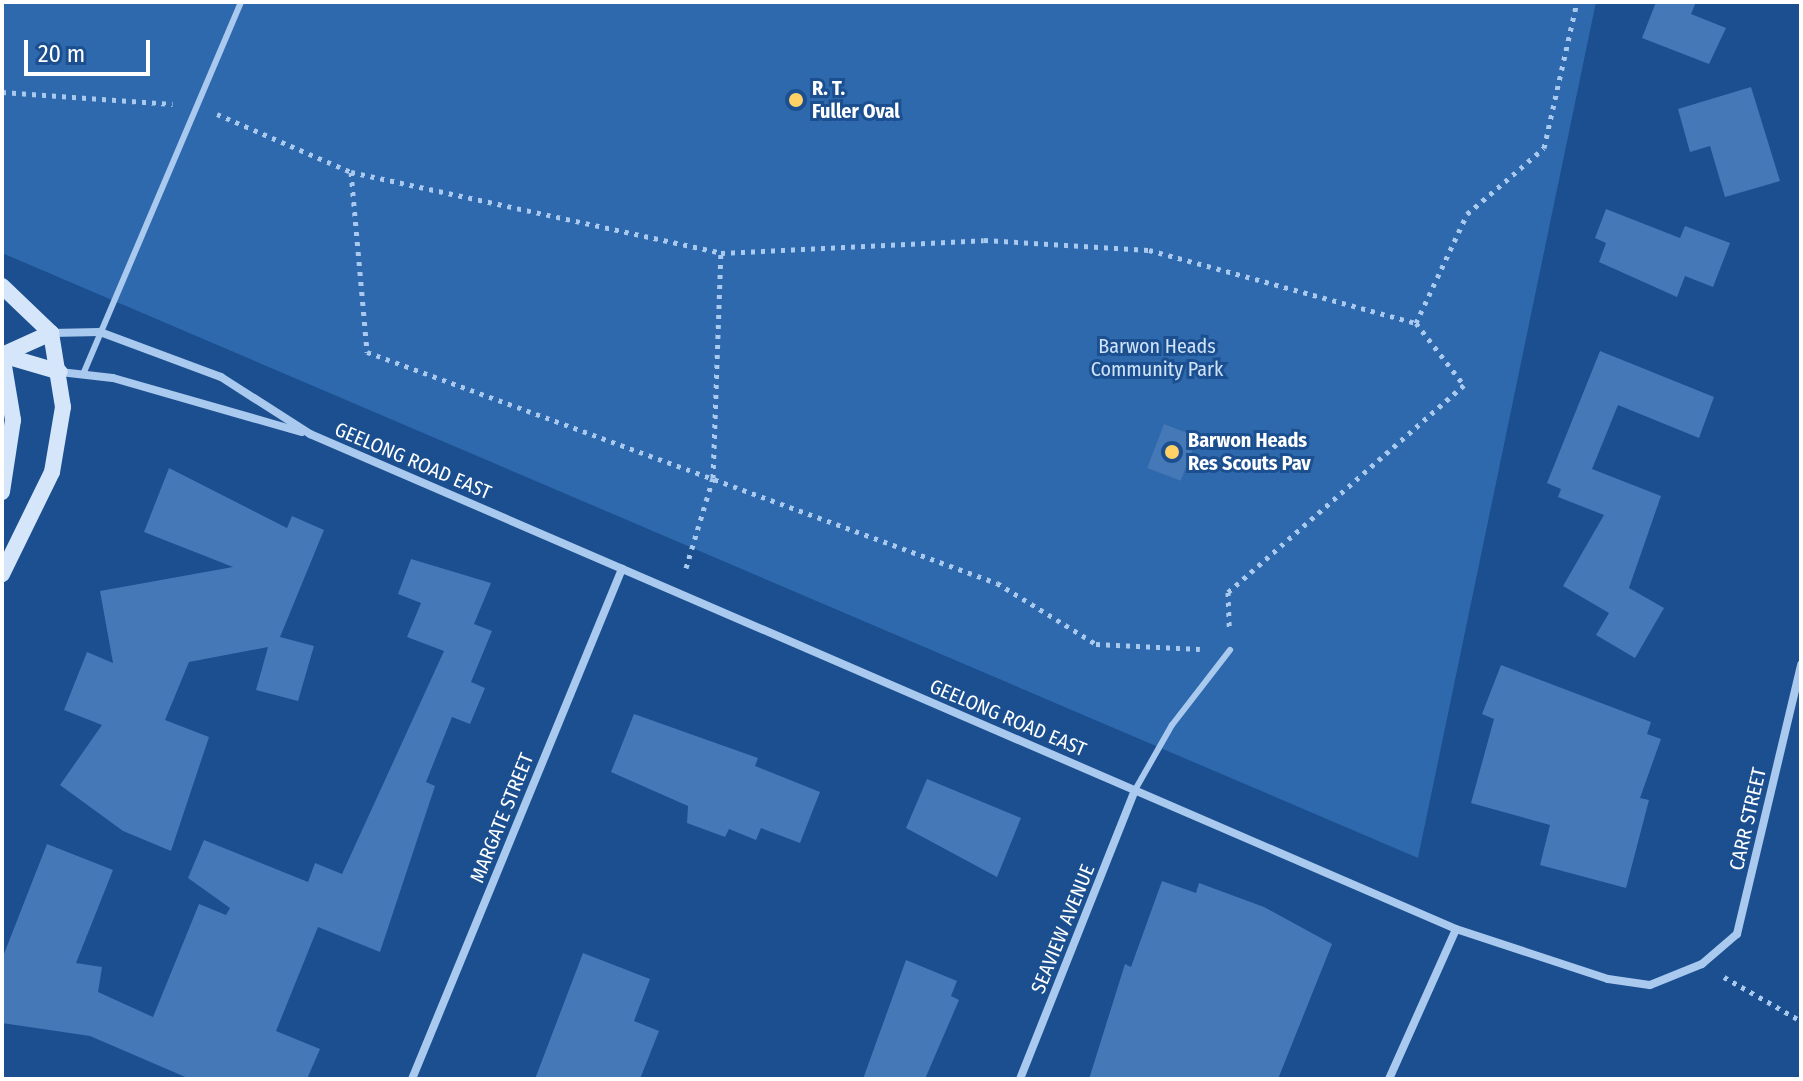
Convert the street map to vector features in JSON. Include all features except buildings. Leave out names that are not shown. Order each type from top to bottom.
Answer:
[{"type":"street","points":[[2,286],[51,333],[60,372],[52,472],[2,574]]},
{"type":"street","name":"GEELONG ROAD EAST","points":[[51,333],[100,332],[221,377],[310,434]]},
{"type":"street","points":[[2,355],[51,333]]},
{"type":"street","points":[[2,355],[60,372]]},
{"type":"street","points":[[2,355],[13,420],[2,492]]},
{"type":"street","name":"GEELONG ROAD EAST","points":[[60,372],[84,372],[310,434],[1456,929],[1608,979],[1650,985],[1702,964]]},
{"type":"street","name":"MARGATE STREET","points":[[412,1079],[622,569]]},
{"type":"street","name":"CARR STREET","points":[[1702,964],[1737,934],[1801,665]]},
{"type":"street","name":"SEAVIEW AVENUE","points":[[1020,1079],[1135,790]]},
{"type":"street","points":[[1389,1079],[1456,929]]},
{"type":"lane","points":[[84,372],[241,2]]},
{"type":"lane","points":[[1135,790],[1172,725],[1230,650]]},
{"type":"path","points":[[1416,323],[1467,214],[1544,148],[1577,2]]},
{"type":"path","points":[[2,92],[199,106],[351,172],[721,253],[984,240],[1149,250],[1416,323],[1464,385],[1228,592],[1230,650],[1096,644],[997,583],[367,352],[351,172]]},
{"type":"path","points":[[679,593],[713,478],[721,253]]},
{"type":"path","points":[[1702,964],[1801,1021]]},
{"type":"green space","name":"Barwon Heads Community Park","points":[[2,2],[1596,2],[1418,858],[2,253]]},
{"type":"place","name":"R. T. Fuller Oval","points":[[796,100]]},
{"type":"place","name":"Barwon Heads Res Scouts Pav","points":[[1172,452]]}]
